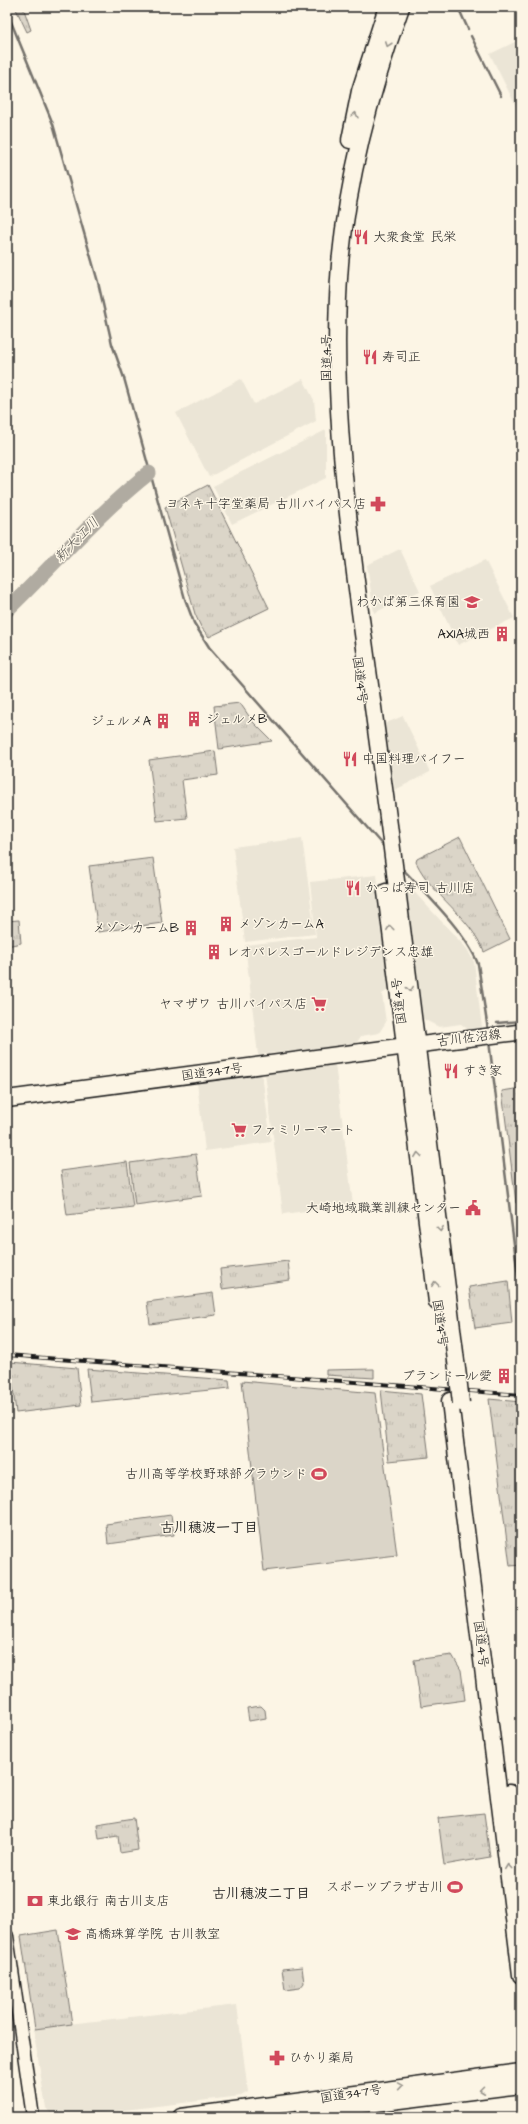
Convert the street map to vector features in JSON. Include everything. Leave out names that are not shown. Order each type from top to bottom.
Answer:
[{"type":"highway","name":"国道4号","points":[[386,7],[360,91],[335,218],[330,260],[326,371],[331,441],[380,835],[394,867],[411,1046]]},
{"type":"highway","name":"国道4号","points":[[401,7],[375,82],[351,185],[340,263],[337,321],[339,417],[348,518],[387,851],[455,1402],[521,1975]]},
{"type":"highway","name":"国道347号","points":[[7,1099],[411,1046]]},
{"type":"highway","name":"国道4号","points":[[455,1402],[521,1878]]},
{"type":"highway","name":"国道347号","points":[[181,2117],[521,2072]]},
{"type":"highway","name":"国道347号","points":[[263,2117],[521,2085]]},
{"type":"main road","name":"古川佐沼線","points":[[411,1046],[521,1032]]},
{"type":"street","points":[[7,1936],[33,2117]]},
{"type":"shaded area","points":[[521,39],[521,116],[490,54]]},
{"type":"shaded area","points":[[241,379],[254,404],[303,379],[314,400],[316,421],[209,477],[176,413]]},
{"type":"shaded area","points":[[326,430],[326,478],[232,524],[213,486]]},
{"type":"shaded area","points":[[400,549],[420,591],[374,613],[367,565]]},
{"type":"shaded area","name":"わかば第三保育園","points":[[485,560],[514,618],[458,645],[430,586]]},
{"type":"shaded area","points":[[403,716],[430,772],[395,790],[384,724]]},
{"type":"shaded area","points":[[302,838],[315,934],[245,942],[233,847]]},
{"type":"shaded area","points":[[377,875],[391,988],[382,994],[386,1022],[379,1033],[361,1036],[356,1044],[258,1055],[245,945],[316,937],[310,882]]},
{"type":"shaded area","points":[[405,882],[467,949],[474,962],[482,1028],[470,1031],[461,1024],[439,1027],[423,1019]]},
{"type":"shaded area","points":[[335,1064],[353,1205],[283,1214],[265,1073]]},
{"type":"shaded area","points":[[262,1074],[271,1142],[205,1151],[197,1082]]},
{"type":"shaded area","points":[[237,2005],[248,2092],[241,2096],[66,2117],[51,2114],[46,2108],[33,2028]]},
{"type":"green space","points":[[15,7],[23,7],[31,30],[27,32]]},
{"type":"green space","points":[[208,485],[269,608],[209,637],[201,627],[195,614],[165,507]]},
{"type":"green space","points":[[240,703],[253,722],[272,741],[219,749],[214,706]]},
{"type":"green space","points":[[215,751],[218,775],[182,780],[187,818],[157,821],[149,760]]},
{"type":"green space","points":[[460,837],[510,939],[484,952],[478,939],[470,928],[431,885],[416,862],[417,859]]},
{"type":"green space","points":[[153,858],[162,923],[98,932],[89,866]]},
{"type":"green space","points":[[19,920],[21,943],[7,946],[7,921]]},
{"type":"green space","points":[[521,1088],[521,1203],[516,1203],[502,1091]]},
{"type":"green space","points":[[196,1154],[202,1196],[135,1205],[130,1163]]},
{"type":"green space","points":[[127,1162],[133,1207],[67,1215],[61,1171]]},
{"type":"green space","points":[[288,1261],[290,1280],[222,1289],[220,1269]]},
{"type":"green space","points":[[508,1281],[512,1323],[475,1328],[469,1287]]},
{"type":"green space","points":[[213,1293],[216,1315],[150,1324],[147,1302]]},
{"type":"green space","points":[[10,1362],[77,1368],[81,1405],[16,1413]]},
{"type":"green space","points":[[87,1369],[229,1380],[230,1388],[91,1402]]},
{"type":"green space","points":[[374,1369],[374,1378],[326,1375],[326,1370]]},
{"type":"green space","name":"古川高等学校野球部グラウンド","points":[[242,1381],[375,1393],[397,1555],[264,1571]]},
{"type":"green space","points":[[381,1390],[421,1394],[429,1457],[389,1461]]},
{"type":"green space","points":[[489,1399],[521,1402],[521,1565],[510,1566]]},
{"type":"green space","points":[[171,1515],[174,1535],[108,1544],[106,1524]]},
{"type":"green space","points":[[452,1655],[461,1670],[465,1700],[421,1706],[414,1660]]},
{"type":"green space","points":[[261,1706],[265,1710],[266,1718],[249,1721],[247,1708]]},
{"type":"green space","points":[[484,1813],[490,1857],[444,1865],[438,1818]]},
{"type":"green space","points":[[134,1818],[138,1850],[120,1853],[118,1836],[99,1839],[97,1824]]},
{"type":"green space","points":[[58,1930],[72,2024],[35,2029],[21,1936]]},
{"type":"green space","points":[[302,1967],[304,1983],[300,1988],[285,1990],[282,1969]]},
{"type":"waterway","points":[[458,7],[468,29]]},
{"type":"waterway","points":[[7,12],[53,124],[98,282],[112,344],[124,378],[185,599],[194,623],[209,647],[385,848]]},
{"type":"waterway","points":[[471,36],[501,96]]},
{"type":"waterway","name":"新大江川","points":[[7,610],[94,522],[149,473]]},
{"type":"waterway","points":[[400,866],[444,913],[472,952],[478,964],[488,1030]]},
{"type":"waterway","points":[[497,1023],[521,1021]]},
{"type":"waterway","points":[[489,1041],[521,1301]]},
{"type":"railway","points":[[7,1355],[521,1395]]},
{"type":"place","name":"大衆食堂 民栄","points":[[361,237]]},
{"type":"place","name":"寿司正","points":[[370,357]]},
{"type":"place","name":"ヨネキ十字堂薬局 古川バイパス店","points":[[378,504]]},
{"type":"place","name":"わかば第三保育園","points":[[472,602]]},
{"type":"place","name":"AXIA城西","points":[[502,634]]},
{"type":"place","name":"ジェルメB","points":[[194,719]]},
{"type":"place","name":"ジェルメA","points":[[163,721]]},
{"type":"place","name":"中国料理パイフー","points":[[350,759]]},
{"type":"place","name":"かっぱ寿司 古川店","points":[[353,888]]},
{"type":"place","name":"メゾンカームA","points":[[226,924]]},
{"type":"place","name":"メゾンカームB","points":[[191,928]]},
{"type":"place","name":"レオパレスゴールドレジデンス忠雄","points":[[214,952]]},
{"type":"place","name":"ヤマザワ 古川バイパス店","points":[[319,1004]]},
{"type":"place","name":"すき家","points":[[451,1071]]},
{"type":"place","name":"ファミリーマート","points":[[239,1130]]},
{"type":"place","name":"大崎地域職業訓練センター","points":[[473,1208]]},
{"type":"place","name":"ブランドール愛","points":[[504,1376]]},
{"type":"place","name":"古川高等学校野球部グラウンド","points":[[319,1474]]},
{"type":"place","name":"スポーツプラザ古川","points":[[455,1887]]},
{"type":"place","name":"東北銀行 南古川支店","points":[[35,1901]]},
{"type":"place","name":"高橋珠算学院 古川教室","points":[[73,1934]]},
{"type":"place","name":"ひかり薬局","points":[[277,2058]]},
{"type":"district","name":"古川穂波一丁目","points":[[209,1528]]},
{"type":"district","name":"古川穂波二丁目","points":[[261,1894]]}]
